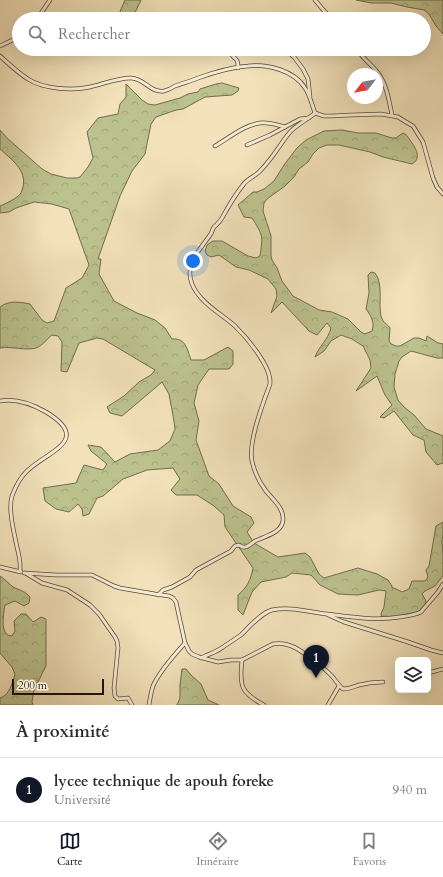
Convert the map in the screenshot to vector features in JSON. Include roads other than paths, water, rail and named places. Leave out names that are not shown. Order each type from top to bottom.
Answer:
[{"type":"street","points":[[42,12],[50,0]]},
{"type":"street","points":[[315,0],[325,12]]},
{"type":"street","points":[[0,46],[12,40]]},
{"type":"street","points":[[0,56],[15,70],[29,80],[44,86],[74,89],[87,88],[112,81],[132,78],[156,90],[164,91],[203,76],[248,66],[265,66],[286,72],[299,81],[305,88],[315,113]]},
{"type":"street","points":[[233,56],[238,62],[238,68]]},
{"type":"street","points":[[293,56],[303,68],[308,79],[310,98]]},
{"type":"street","points":[[362,56],[377,72],[385,84],[392,115]]},
{"type":"street","points":[[315,113],[324,116],[381,114],[398,117],[412,126],[423,142],[433,178],[437,187],[443,194]]},
{"type":"street","points":[[158,595],[162,590],[172,587],[190,577],[196,570],[232,551],[235,546],[239,545],[244,548],[272,534],[279,528],[282,522],[283,518],[280,508],[266,490],[252,461],[253,442],[258,418],[270,384],[267,368],[264,362],[235,326],[208,306],[195,289],[192,282],[191,266],[198,249],[222,220],[224,214],[245,182],[259,172],[292,131],[315,113]]},
{"type":"street","points":[[247,145],[300,119],[309,118]]},
{"type":"street","points":[[215,146],[251,126],[261,123],[285,127]]},
{"type":"street","points":[[0,401],[18,401],[34,405],[54,417],[64,427],[67,433],[60,447],[26,472],[15,489],[12,497],[10,507],[20,559],[20,571]]},
{"type":"street","points":[[0,567],[20,571],[42,583],[67,590],[90,605],[99,614],[118,643],[114,688],[116,696],[118,699],[128,698],[132,705]]},
{"type":"street","points":[[24,573],[92,575],[120,588],[169,596],[176,602],[185,643],[189,651],[201,658],[218,662],[242,660],[272,644],[286,644],[303,652],[327,671],[343,689],[370,682],[383,682]]},
{"type":"street","points":[[201,658],[223,648],[264,614],[271,611],[279,609],[299,610],[354,618],[394,618],[418,614],[426,607],[443,584]]},
{"type":"street","points":[[327,614],[344,622],[443,653]]},
{"type":"street","points":[[149,705],[151,692],[156,681],[185,643]]},
{"type":"street","points":[[242,660],[241,680],[244,689],[248,695],[264,705]]},
{"type":"street","points":[[431,672],[443,669]]},
{"type":"street","points":[[328,705],[339,686]]},
{"type":"place","name":"lycee technique de apouh foreke","points":[[316,678]]}]
